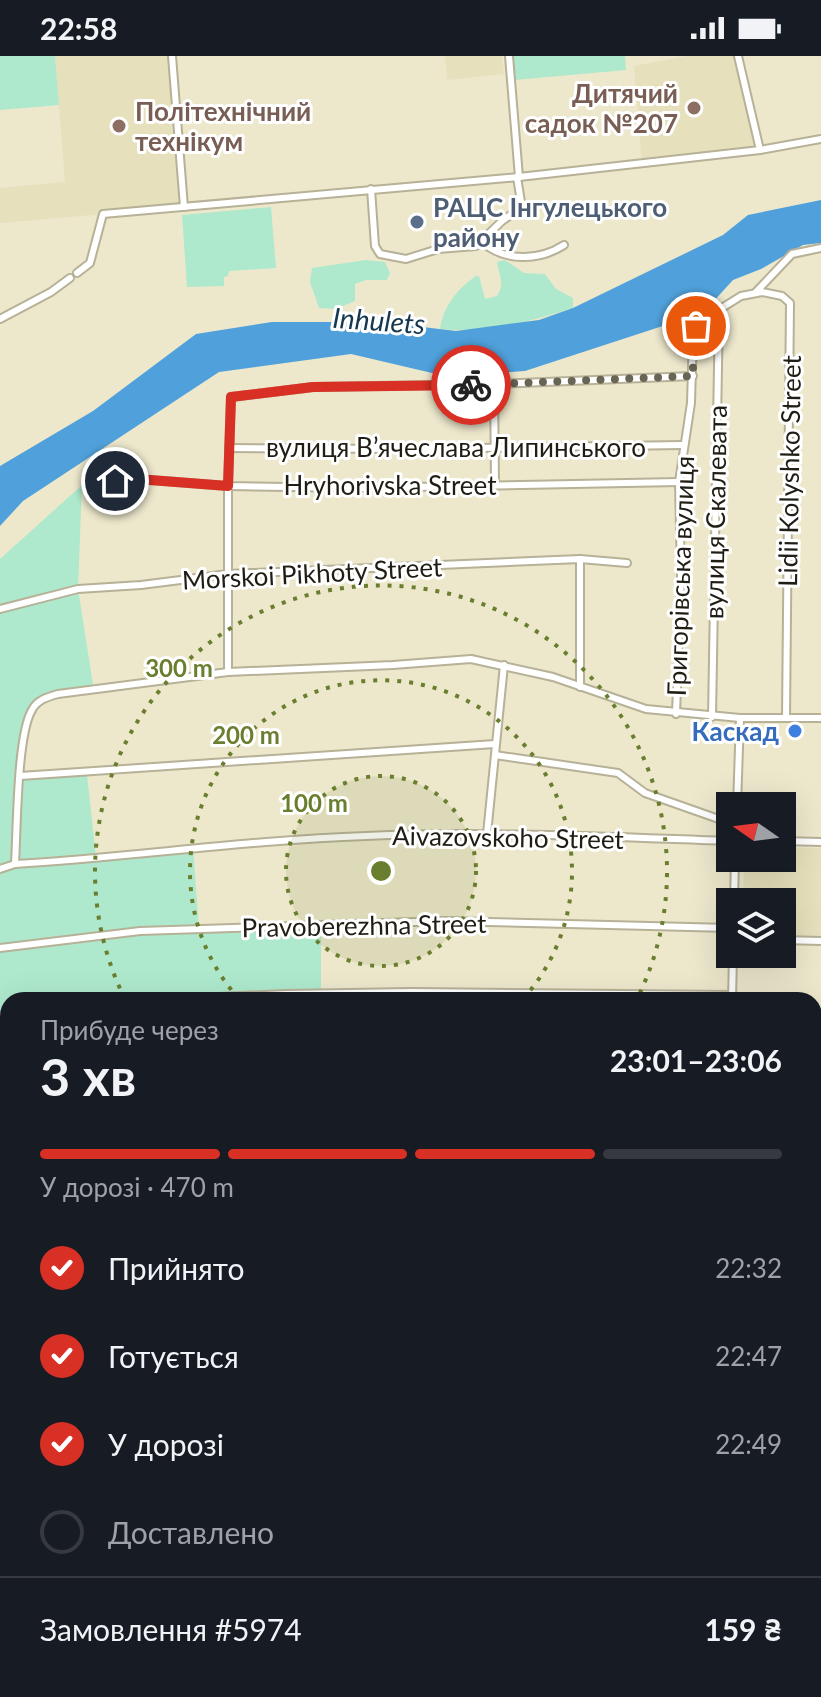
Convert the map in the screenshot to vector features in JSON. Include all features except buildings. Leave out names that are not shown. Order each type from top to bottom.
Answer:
[{"type":"street","points":[[172,56],[184,207]]},
{"type":"street","points":[[371,189],[375,246],[380,254],[406,259],[438,249],[466,248],[482,242],[519,209],[521,202],[509,56]]},
{"type":"street","points":[[738,56],[760,150]]},
{"type":"street","points":[[77,273],[90,263],[103,214],[518,177],[760,150],[821,139]]},
{"type":"street","points":[[482,242],[494,253],[515,257],[541,256],[564,245]]},
{"type":"street","points":[[719,308],[756,292],[792,254],[821,248]]},
{"type":"street","points":[[0,319],[51,292],[70,278]]},
{"type":"street","name":"Lidii Kolyshko Street","points":[[756,292],[782,296],[790,303],[786,718]]},
{"type":"street","name":"Григорівська вулиця","points":[[676,714],[681,575],[679,482],[693,376],[693,332],[701,321],[719,308]]},
{"type":"street","name":"вулиця Скалевата","points":[[712,717],[719,308]]},
{"type":"street","points":[[228,672],[231,397],[313,387],[693,376]]},
{"type":"street","points":[[494,384],[495,485]]},
{"type":"street","name":"вулиця В’ячеслава Липинського","points":[[229,448],[683,445]]},
{"type":"street","name":"Hryhorivska Street","points":[[101,483],[137,479],[228,486],[356,488],[679,482]]},
{"type":"street","points":[[580,559],[580,687]]},
{"type":"street","name":"Morskoi Pikhoty Street","points":[[0,609],[78,589],[228,574],[580,559],[627,563]]},
{"type":"street","points":[[15,864],[27,721],[37,703],[48,697],[228,672],[461,659],[553,677],[646,709],[676,714],[821,718]]},
{"type":"street","points":[[487,834],[504,665]]},
{"type":"street","points":[[737,792],[740,718]]},
{"type":"street","points":[[20,776],[495,744]]},
{"type":"street","points":[[495,755],[618,773],[645,793],[716,818]]},
{"type":"street","name":"Aivazovskoho Street","points":[[0,869],[15,864],[193,847],[365,836],[487,834],[716,841]]},
{"type":"street","points":[[796,841],[821,842]]},
{"type":"street","name":"Pravoberezhna Street","points":[[0,948],[140,931],[445,921],[716,928]]},
{"type":"street","points":[[796,940],[821,941]]},
{"type":"street","points":[[732,992],[733,968]]},
{"type":"shaded area","name":"Політехнічний технікум","points":[[55,56],[172,56],[184,207],[0,223],[0,188],[65,182]]},
{"type":"shaded area","points":[[445,56],[502,56],[504,74],[447,80]]},
{"type":"shaded area","name":"Дитячий садок №207","points":[[686,56],[738,56],[760,150],[642,164],[634,66]]},
{"type":"shaded area","points":[[796,848],[821,848],[821,937],[796,937],[796,888],[743,888],[744,872],[796,872]]},
{"type":"green space","points":[[0,56],[55,56],[59,105],[0,110]]},
{"type":"green space","points":[[513,56],[625,56],[626,70],[515,80]]},
{"type":"green space","points":[[271,207],[276,268],[229,271],[228,276],[224,277],[224,286],[187,287],[182,215]]},
{"type":"green space","points":[[366,260],[385,262],[390,273],[387,280],[366,280],[355,284],[355,301],[336,309],[319,308],[310,282],[312,268]]},
{"type":"green space","points":[[505,260],[524,273],[545,274],[556,289],[573,298],[573,308],[507,325],[473,330],[440,329],[452,299],[476,276],[479,276],[485,299],[497,296],[501,283],[497,262]]},
{"type":"green space","points":[[82,485],[78,589],[94,691],[49,696],[33,709],[25,730],[20,776],[87,774],[96,857],[193,847],[199,929],[321,925],[321,992],[0,992],[0,559]]},
{"type":"water","points":[[821,200],[821,243],[803,245],[761,269],[733,280],[712,303],[678,321],[525,371],[449,377],[351,354],[219,372],[23,501],[0,526],[0,466],[93,411],[196,334],[272,322],[381,322],[456,331],[539,320],[573,308],[723,235],[748,215]]},
{"type":"way so far","points":[[471,385],[693,376],[693,332],[696,326]]},
{"type":"place","name":"Дитячий садок №207","points":[[694,108]]},
{"type":"place","name":"Політехнічний технікум","points":[[119,126]]},
{"type":"place","name":"РАЦС Інгулецького району","points":[[417,222]]},
{"type":"place","name":"Каскад","points":[[795,731]]},
{"type":"route","points":[[115,481],[137,479],[228,486],[231,397],[313,387],[471,385]]},
{"type":"water label","name":"Inhulets","points":[[379,320]]}]
